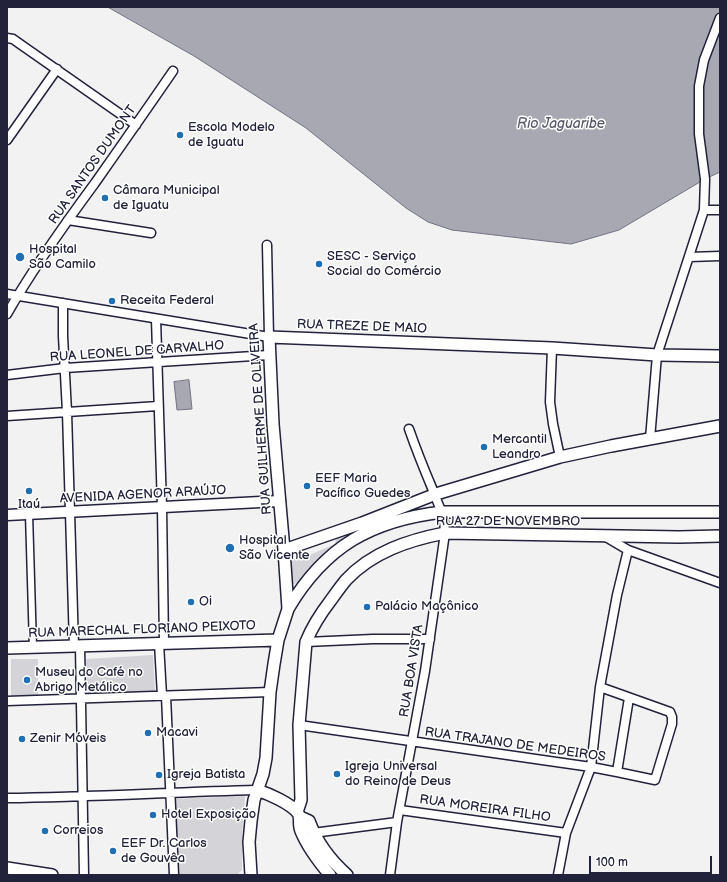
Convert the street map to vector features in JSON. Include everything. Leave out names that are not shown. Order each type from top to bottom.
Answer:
[{"type":"main road","name":"RUA TREZE DE MAIO","points":[[269,337],[552,348],[657,355],[720,356]]},
{"type":"main road","name":"RUA GUILHERME DE OLIVEIRA","points":[[251,875],[249,842],[253,807],[257,790],[264,774],[270,692],[278,640],[288,609],[269,355],[269,337]]},
{"type":"main road","points":[[284,550],[362,523],[434,495],[560,457],[720,426]]},
{"type":"main road","name":"RUA 27 DE NOVEMBRO","points":[[288,609],[299,590],[313,573],[334,554],[356,537],[376,527],[397,520],[443,512],[720,512]]},
{"type":"main road","name":"RUA 27 DE NOVEMBRO","points":[[298,814],[302,800],[299,725],[306,642],[310,631],[346,580],[376,556],[411,541],[445,533],[679,537],[720,536]]},
{"type":"main road","name":"RUA MARECHAL FLORIANO PEIXOTO","points":[[7,648],[278,640]]},
{"type":"main road","points":[[257,790],[277,798],[309,821],[313,832],[323,849],[335,864],[347,875]]},
{"type":"main road","points":[[298,814],[299,825],[308,846],[330,875]]},
{"type":"main road","points":[[7,868],[52,875]]},
{"type":"street","points":[[650,439],[657,355],[704,210],[705,179],[699,134],[699,86],[704,60],[720,18]]},
{"type":"street","points":[[7,38],[13,39],[136,125]]},
{"type":"street","points":[[7,140],[57,69]]},
{"type":"street","name":"RUA SANTOS DUMONT","points":[[7,314],[17,296],[68,220],[173,71]]},
{"type":"street","points":[[704,210],[720,210]]},
{"type":"street","points":[[68,220],[151,233]]},
{"type":"street","name":"RUA GUILHERME DE OLIVEIRA","points":[[267,245],[269,337]]},
{"type":"street","points":[[689,256],[720,256]]},
{"type":"street","name":"RUA TREZE DE MAIO","points":[[7,294],[269,337]]},
{"type":"street","points":[[63,303],[70,512],[77,646],[82,699],[84,875]]},
{"type":"street","points":[[156,319],[162,507],[162,643],[174,875]]},
{"type":"street","points":[[552,348],[550,402],[552,424],[560,457]]},
{"type":"street","name":"RUA LEONEL DE CARVALHO","points":[[7,375],[65,368],[269,355]]},
{"type":"street","points":[[7,416],[158,406]]},
{"type":"street","name":"RUA BOA VISTA","points":[[390,875],[397,822],[413,742],[430,639],[445,533],[443,512],[434,495],[408,429]]},
{"type":"street","name":"AVENIDA AGENOR ARAÚJO","points":[[7,515],[280,501]]},
{"type":"street","points":[[29,514],[33,647]]},
{"type":"street","points":[[605,536],[628,550],[720,583]]},
{"type":"street","points":[[558,875],[566,833],[591,768],[600,687],[617,595],[628,550]]},
{"type":"street","points":[[306,642],[373,639],[430,639]]},
{"type":"street","points":[[600,687],[629,698],[617,772]]},
{"type":"street","points":[[7,701],[270,692]]},
{"type":"street","name":"RUA TRAJANO DE MEDEIROS","points":[[299,725],[617,772],[655,780],[672,724],[672,717],[670,712],[666,710],[629,698]]},
{"type":"street","points":[[7,798],[83,797],[170,792],[257,790]]},
{"type":"street","name":"RUA MOREIRA FILHO","points":[[400,810],[566,833]]},
{"type":"street","points":[[313,832],[397,822]]},
{"type":"shaded area","points":[[378,521],[314,565],[298,583],[293,584],[291,582],[289,559],[300,553],[307,556],[335,544],[336,539]]},
{"type":"shaded area","points":[[153,655],[155,692],[88,695],[86,659]]},
{"type":"shaded area","points":[[11,659],[38,659],[38,700],[11,700]]},
{"type":"shaded area","points":[[245,796],[242,835],[242,870],[237,875],[177,875],[173,799]]},
{"type":"water","name":"Rio Jaguaribe","points":[[108,7],[720,7],[720,172],[705,179],[619,230],[571,244],[452,230],[428,222],[406,208],[306,128],[194,56]]},
{"type":"water","points":[[189,380],[192,409],[177,410],[174,382]]},
{"type":"place","name":"Escola Modelo de Iguatu","points":[[180,135]]},
{"type":"place","name":"Câmara Municipal de Iguatu","points":[[105,198]]},
{"type":"place","name":"Hospital São Camilo","points":[[20,257]]},
{"type":"place","name":"SESC - Serviço Social do Comércio","points":[[319,264]]},
{"type":"place","name":"Receita Federal","points":[[112,301]]},
{"type":"place","name":"Mercantil Leandro","points":[[484,447]]},
{"type":"place","name":"EEF Maria Pacífico Guedes","points":[[307,486]]},
{"type":"place","name":"Itaú","points":[[29,491]]},
{"type":"place","name":"Hospital São Vicente","points":[[230,548]]},
{"type":"place","name":"Oi","points":[[191,602]]},
{"type":"place","name":"Palácio Maçônico","points":[[367,607]]},
{"type":"place","name":"Museu do Café no Abrigo Metálico","points":[[27,680]]},
{"type":"place","name":"Macavi","points":[[148,733]]},
{"type":"place","name":"Zenir Móveis","points":[[22,739]]},
{"type":"place","name":"Igreja Universal do Reino de Deus","points":[[337,774]]},
{"type":"place","name":"Igreja Batista","points":[[159,775]]},
{"type":"place","name":"Hotel Exposição","points":[[153,815]]},
{"type":"place","name":"Correios","points":[[45,831]]},
{"type":"place","name":"EEF Dr. Carlos de Gouvêa","points":[[113,851]]}]
